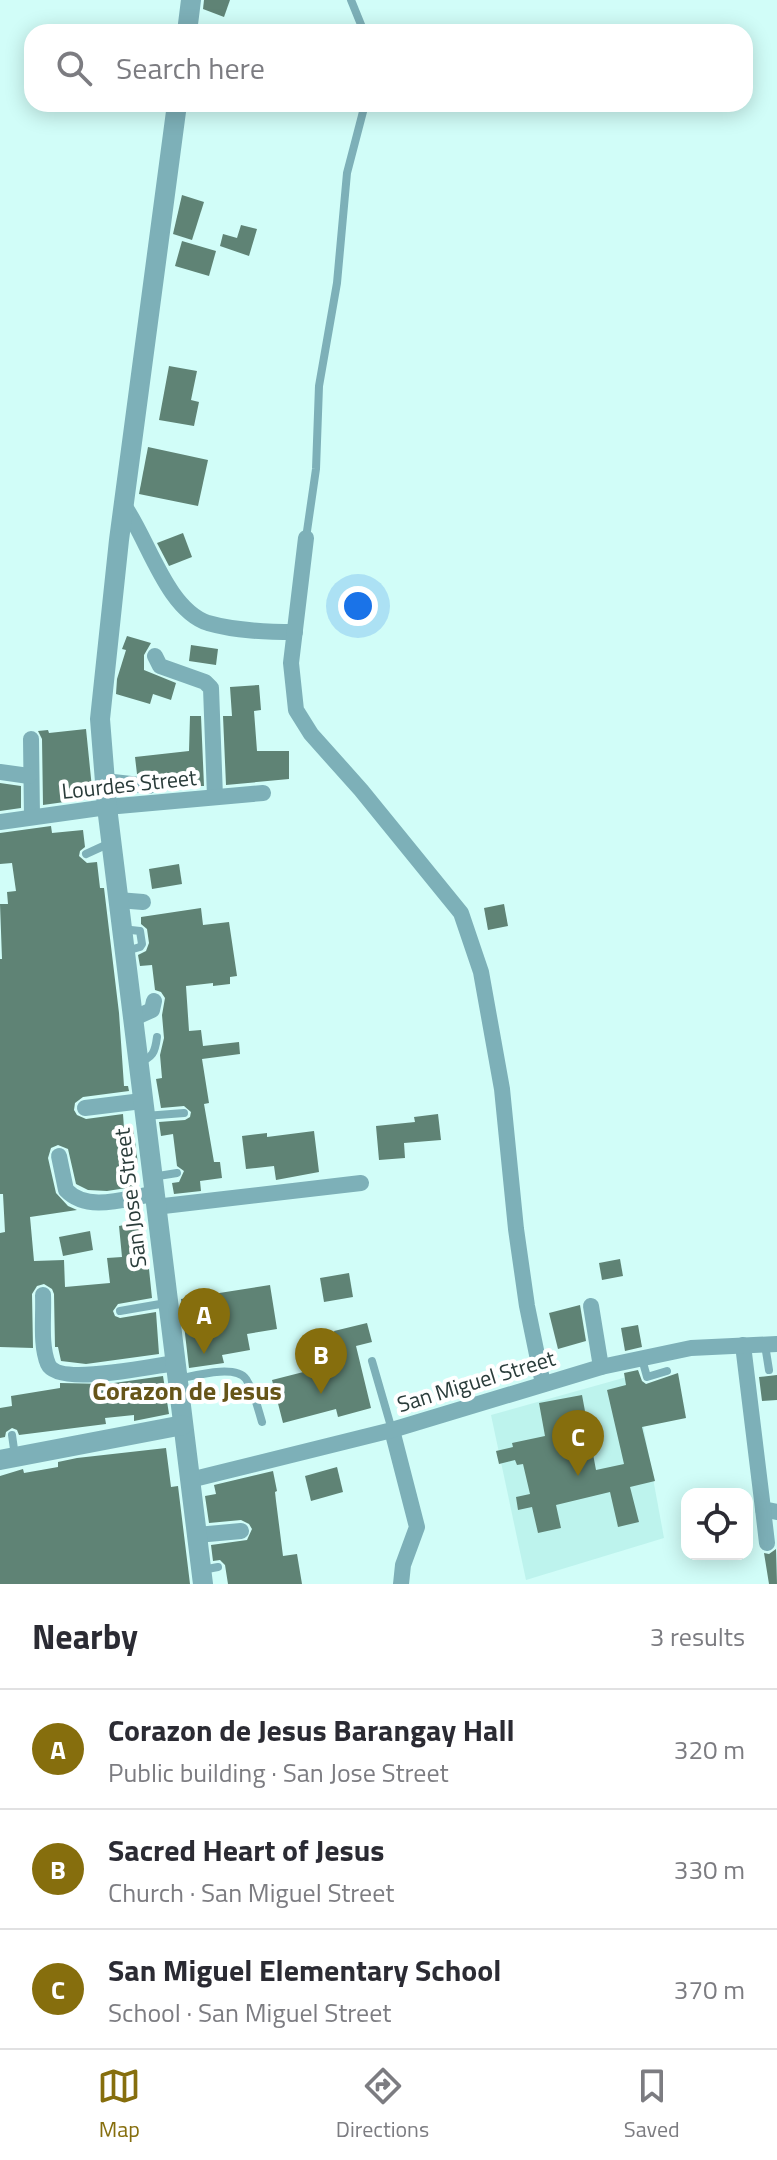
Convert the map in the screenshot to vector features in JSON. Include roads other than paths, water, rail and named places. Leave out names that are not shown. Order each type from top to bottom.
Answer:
[{"type":"street","points":[[188,24],[191,0]]},
{"type":"street","name":"San Jose Street","points":[[176,112],[123,504],[100,719],[104,781],[153,1192],[197,1535],[207,1574]]},
{"type":"street","points":[[123,504],[178,600],[188,611],[206,622],[239,629],[295,632]]},
{"type":"street","points":[[306,538],[291,663],[296,710],[311,734],[461,913],[481,972],[502,1089],[516,1229],[543,1384]]},
{"type":"street","points":[[155,656],[160,666],[205,682],[211,688],[215,797]]},
{"type":"street","points":[[31,739],[29,776],[32,817]]},
{"type":"street","points":[[0,772],[29,776]]},
{"type":"street","points":[[104,781],[149,786]]},
{"type":"street","name":"Lourdes Street","points":[[0,822],[107,807],[263,793]]},
{"type":"street","points":[[118,900],[143,902]]},
{"type":"street","points":[[132,1019],[152,1010],[154,1001]]},
{"type":"street","points":[[85,1108],[143,1108]]},
{"type":"street","points":[[59,1156],[66,1190],[80,1201],[91,1203],[153,1192],[361,1183]]},
{"type":"street","points":[[43,1295],[46,1355],[49,1367],[57,1373],[176,1371]]},
{"type":"street","points":[[591,1306],[601,1367]]},
{"type":"street","name":"San Miguel Street","points":[[190,1480],[392,1430],[601,1367],[691,1348],[771,1344]]},
{"type":"street","points":[[743,1345],[770,1511],[767,1543]]},
{"type":"street","points":[[8,1458],[183,1425]]},
{"type":"street","points":[[392,1430],[417,1527],[403,1565],[401,1584]]},
{"type":"street","points":[[197,1535],[241,1531]]},
{"type":"lane","points":[[351,0],[361,24]]},
{"type":"lane","points":[[306,538],[316,469],[319,386],[337,283],[347,173],[363,112]]},
{"type":"lane","points":[[86,854],[111,842]]},
{"type":"lane","points":[[137,1063],[151,1058],[157,1037]]},
{"type":"lane","points":[[143,1108],[184,1113]]},
{"type":"lane","points":[[153,1192],[177,1173]]},
{"type":"lane","points":[[120,1311],[167,1303]]},
{"type":"lane","points":[[769,1370],[771,1344]]},
{"type":"lane","points":[[642,1359],[647,1377],[667,1371]]},
{"type":"lane","points":[[372,1361],[392,1430]]},
{"type":"lane","points":[[176,1371],[237,1372],[246,1378],[262,1422]]},
{"type":"lane","points":[[8,1458],[12,1435]]},
{"type":"place","name":"Corazon de Jesus Barangay Hall","points":[[204,1354]]},
{"type":"place","name":"Sacred Heart of Jesus","points":[[321,1394]]},
{"type":"place","name":"San Miguel Elementary School","points":[[578,1476]]},
{"type":"district","name":"Corazon de Jesus","points":[[187,1390]]}]
